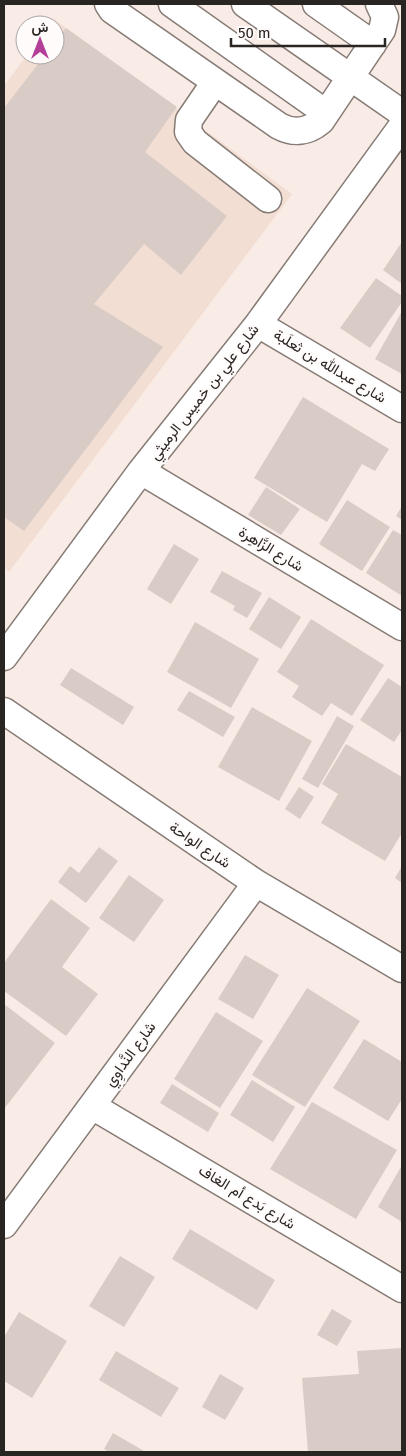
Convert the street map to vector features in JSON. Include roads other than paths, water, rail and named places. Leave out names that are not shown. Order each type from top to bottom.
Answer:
[{"type":"street","points":[[108,4],[112,10],[286,130],[301,132],[321,120],[382,30],[385,17],[379,4]]},
{"type":"street","points":[[172,4],[326,113]]},
{"type":"street","points":[[245,4],[402,113]]},
{"type":"street","points":[[316,4],[372,44]]},
{"type":"street","points":[[215,82],[188,120],[188,132],[195,142],[268,199]]},
{"type":"street","name":"شارع علي بن خميس الرميثي","points":[[4,658],[141,472],[258,324],[402,126]]},
{"type":"street","name":"شارع عبدالله بن ثعلَبة","points":[[258,324],[402,409]]},
{"type":"street","name":"شارع الزَّاهِرة","points":[[141,472],[402,627]]},
{"type":"street","name":"شارع الواحة","points":[[4,711],[256,883],[402,969]]},
{"type":"street","name":"شارع النَّداوِي","points":[[4,1225],[256,883]]},
{"type":"street","name":"شارع بَدع أم الغاف","points":[[92,1106],[402,1289]]}]
